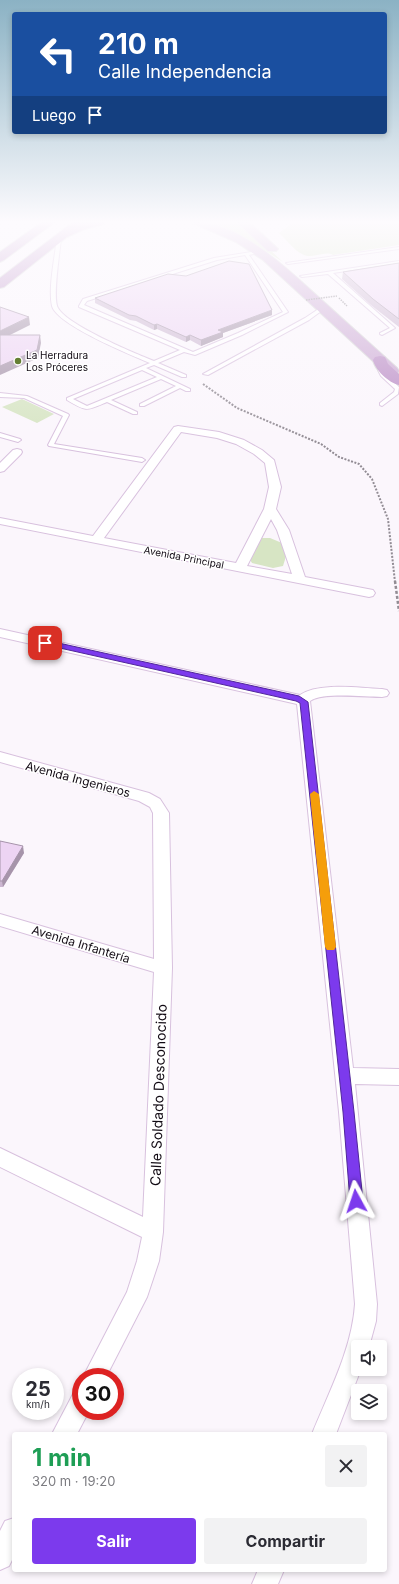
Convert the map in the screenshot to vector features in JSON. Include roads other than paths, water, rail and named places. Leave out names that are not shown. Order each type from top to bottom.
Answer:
[{"type":"main road","points":[[309,296],[392,373]]},
{"type":"main road","points":[[320,296],[392,373]]},
{"type":"street","points":[[96,540],[178,429],[219,435],[240,442],[258,452],[270,462],[276,487],[270,509],[240,568]]},
{"type":"street","points":[[0,469],[17,452]]},
{"type":"street","points":[[270,509],[283,530],[300,580]]},
{"type":"street","name":"Avenida Principal","points":[[0,521],[369,593]]},
{"type":"street","points":[[0,633],[302,700],[311,694],[326,692],[382,693]]},
{"type":"street","points":[[302,700],[304,702],[345,1076],[366,1304],[365,1322],[360,1340]]},
{"type":"street","name":"Avenida Ingenieros","points":[[0,757],[144,797],[155,803]]},
{"type":"street","name":"Calle Soldado Desconocido","points":[[99,1368],[136,1297],[148,1261],[153,1232],[163,968],[161,813],[155,803]]},
{"type":"street","name":"Avenida Infantería","points":[[0,920],[163,968]]},
{"type":"street","points":[[345,1076],[399,1076]]},
{"type":"street","points":[[0,1157],[153,1232]]},
{"type":"street","points":[[325,1432],[351,1365]]},
{"type":"street","points":[[65,1432],[72,1419]]},
{"type":"street","points":[[265,1584],[270,1572]]},
{"type":"lane","points":[[53,296],[57,312],[73,324],[184,376]]},
{"type":"lane","points":[[98,296],[85,300],[81,306],[193,354],[286,312],[277,296]]},
{"type":"lane","points":[[356,296],[393,328],[382,334]]},
{"type":"lane","points":[[206,374],[307,319],[322,308]]},
{"type":"lane","points":[[162,377],[87,408],[69,399],[184,350]]},
{"type":"lane","points":[[142,368],[188,390]]},
{"type":"lane","points":[[382,404],[396,393],[392,373]]},
{"type":"lane","points":[[142,405],[181,386]]},
{"type":"lane","points":[[0,395],[26,397],[66,415],[51,445],[142,460]]},
{"type":"lane","points":[[108,400],[135,413]]},
{"type":"lane","points":[[0,435],[18,440]]},
{"type":"place","name":"La Herradura Los Próceres","points":[[18,361]]}]
